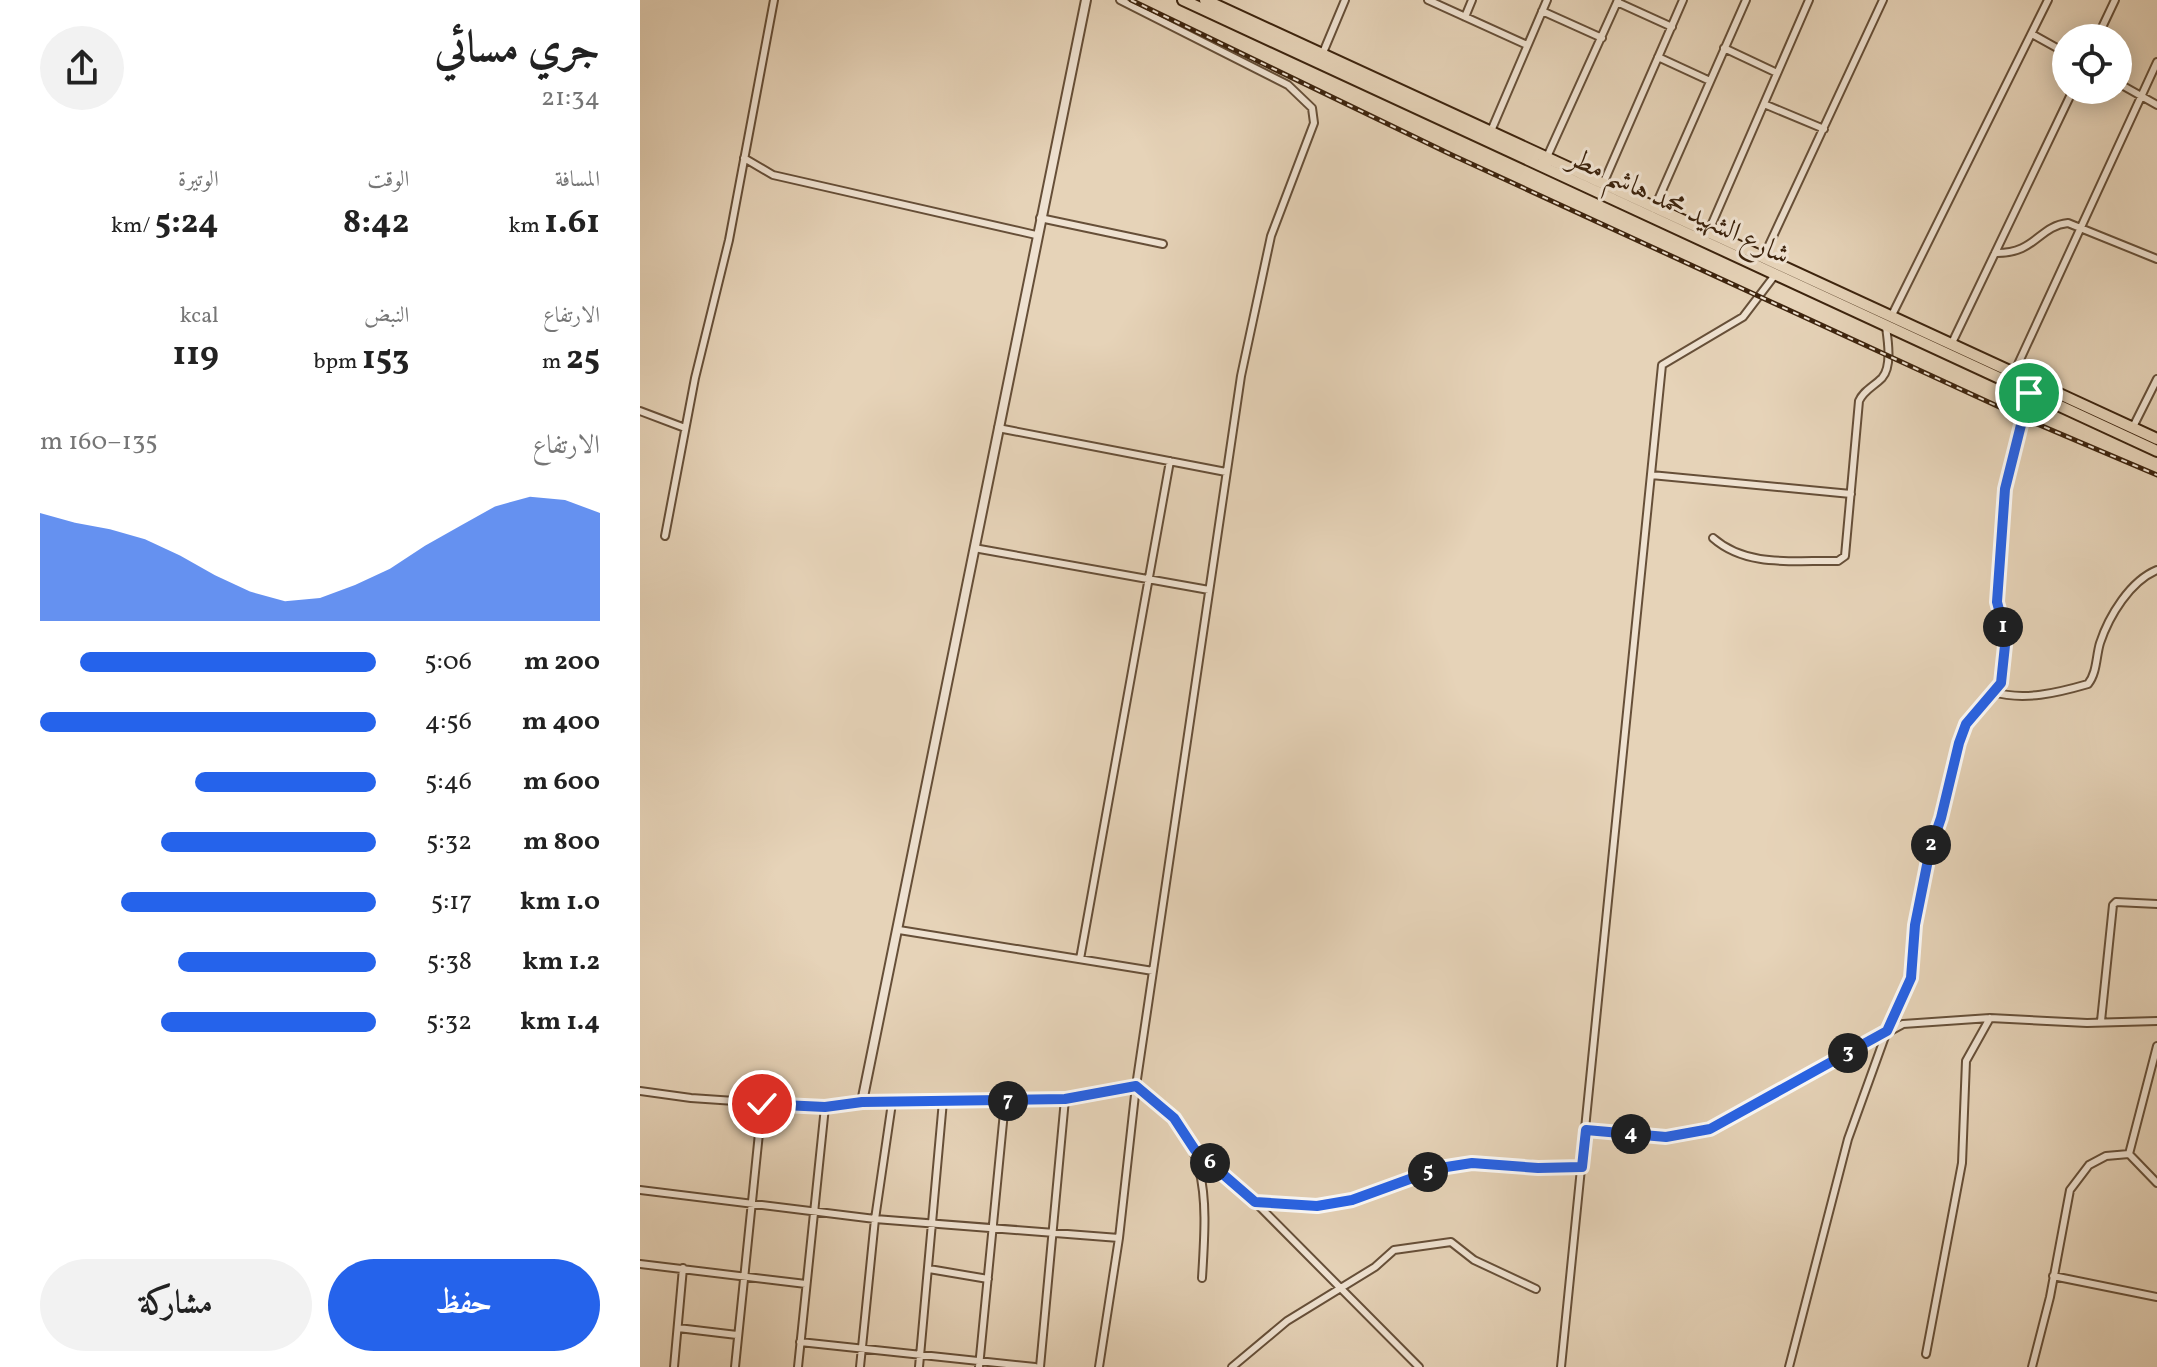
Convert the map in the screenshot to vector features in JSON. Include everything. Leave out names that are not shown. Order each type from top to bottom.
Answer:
[{"type":"main road","name":"شارع الشهيد محمد هاشم مطر","points":[[1183,0],[1706,238],[1763,259],[2029,393],[2157,451]]},
{"type":"main road","name":"شارع الشهيد محمد هاشم مطر","points":[[1205,0],[1654,209],[1775,275],[1951,345],[2157,439]]},
{"type":"street","points":[[665,536],[685,428],[729,240],[774,0]]},
{"type":"street","points":[[862,1102],[1086,0]]},
{"type":"street","points":[[1099,1367],[1119,1238],[1136,1086],[1226,472],[1271,236],[1314,123],[1312,108],[1288,85],[1120,0]]},
{"type":"street","points":[[1322,55],[1345,0]]},
{"type":"street","points":[[1428,0],[1527,45]]},
{"type":"street","points":[[1465,17],[1472,0]]},
{"type":"street","points":[[1491,131],[1547,0]]},
{"type":"street","points":[[1602,185],[1683,0]]},
{"type":"street","points":[[1654,209],[1746,0]]},
{"type":"street","points":[[1706,238],[1809,0]]},
{"type":"street","points":[[1763,259],[1883,0]]},
{"type":"street","points":[[1713,538],[1727,551],[1776,562],[1838,561],[1845,556],[1859,401],[1863,393],[1884,376],[1888,367],[1888,322],[2048,0]]},
{"type":"street","points":[[2104,24],[2115,0]]},
{"type":"street","points":[[1547,159],[1617,1],[1672,27]]},
{"type":"street","points":[[1542,11],[1602,38]]},
{"type":"street","points":[[2032,34],[2052,45]]},
{"type":"street","points":[[1724,48],[1777,73]]},
{"type":"street","points":[[1658,57],[1710,81]]},
{"type":"street","points":[[2013,375],[2157,62]]},
{"type":"street","points":[[2132,91],[2157,105]]},
{"type":"street","points":[[1764,104],[1824,129]]},
{"type":"street","points":[[1951,345],[2066,104]]},
{"type":"street","points":[[744,158],[773,175],[1036,235]]},
{"type":"street","points":[[1040,218],[1163,244]]},
{"type":"street","points":[[1995,253],[2025,250],[2059,223],[2081,226],[2157,259]]},
{"type":"street","points":[[1561,1367],[1662,365],[1743,317],[1775,275]]},
{"type":"street","points":[[2132,429],[2157,379]]},
{"type":"street","points":[[1789,1367],[1848,1139],[1887,1031],[1911,978],[1915,925],[1930,850],[1959,743],[1966,724],[2001,683],[2006,636],[1997,602],[2005,489],[2029,393]]},
{"type":"street","points":[[640,411],[685,428]]},
{"type":"street","points":[[998,428],[1226,472]]},
{"type":"street","points":[[1080,959],[1170,461]]},
{"type":"street","points":[[1651,475],[1851,494]]},
{"type":"street","points":[[974,548],[1209,590]]},
{"type":"street","points":[[1993,692],[2012,698],[2036,696],[2088,684],[2100,644],[2121,602],[2145,577],[2157,570]]},
{"type":"street","points":[[2101,1021],[2113,905],[2116,902],[2157,904]]},
{"type":"street","points":[[899,930],[1153,971]]},
{"type":"street","points":[[1586,1130],[1666,1137],[1710,1129],[1887,1031],[1921,1021],[1990,1018],[2157,1021]]},
{"type":"street","points":[[1926,1354],[1960,1174],[1966,1061],[1990,1018]]},
{"type":"street","points":[[2129,1154],[2157,1046]]},
{"type":"street","points":[[640,1091],[762,1104],[825,1107],[862,1102],[1065,1099],[1136,1086]]},
{"type":"street","points":[[1136,1086],[1174,1118],[1195,1150],[1255,1202],[1419,1367]]},
{"type":"street","points":[[800,1342],[979,1364],[1038,1367],[1055,1233],[1065,1099]]},
{"type":"street","points":[[919,1367],[943,1101]]},
{"type":"street","points":[[979,1364],[995,1229],[1005,1102]]},
{"type":"street","points":[[860,1367],[875,1219],[892,1103]]},
{"type":"street","points":[[735,1367],[762,1104]]},
{"type":"street","points":[[798,1367],[825,1107]]},
{"type":"street","points":[[1195,1150],[1204,1197],[1202,1278]]},
{"type":"street","points":[[2129,1154],[2157,1183]]},
{"type":"street","points":[[2032,1367],[2053,1276],[2064,1207],[2078,1175],[2106,1156],[2129,1154]]},
{"type":"street","points":[[1255,1202],[1317,1206],[1352,1200],[1440,1168],[1472,1163],[1538,1168],[1582,1167]]},
{"type":"street","points":[[640,1190],[933,1225],[1119,1238]]},
{"type":"street","points":[[1232,1367],[1287,1321],[1397,1249],[1444,1241],[1454,1244],[1474,1260],[1536,1289]]},
{"type":"street","points":[[640,1264],[806,1284]]},
{"type":"street","points":[[674,1367],[683,1268]]},
{"type":"street","points":[[929,1269],[988,1279]]},
{"type":"street","points":[[2053,1276],[2157,1297]]},
{"type":"street","points":[[678,1328],[737,1335]]},
{"type":"railway","points":[[1131,0],[1452,155],[2021,417],[2157,475]]},
{"type":"route","points":[[762,1104],[840,1107],[862,1102],[1005,1102],[1065,1099],[1136,1086],[1157,1100],[1174,1118],[1195,1150],[1255,1202],[1317,1206],[1352,1200],[1440,1168],[1472,1163],[1538,1168],[1582,1167],[1586,1130],[1666,1137],[1699,1132],[1730,1120],[1887,1031],[1911,978],[1919,902],[1959,743],[1966,724],[2001,683],[2006,636],[1997,602],[2005,489],[2012,451],[2029,393]]}]
